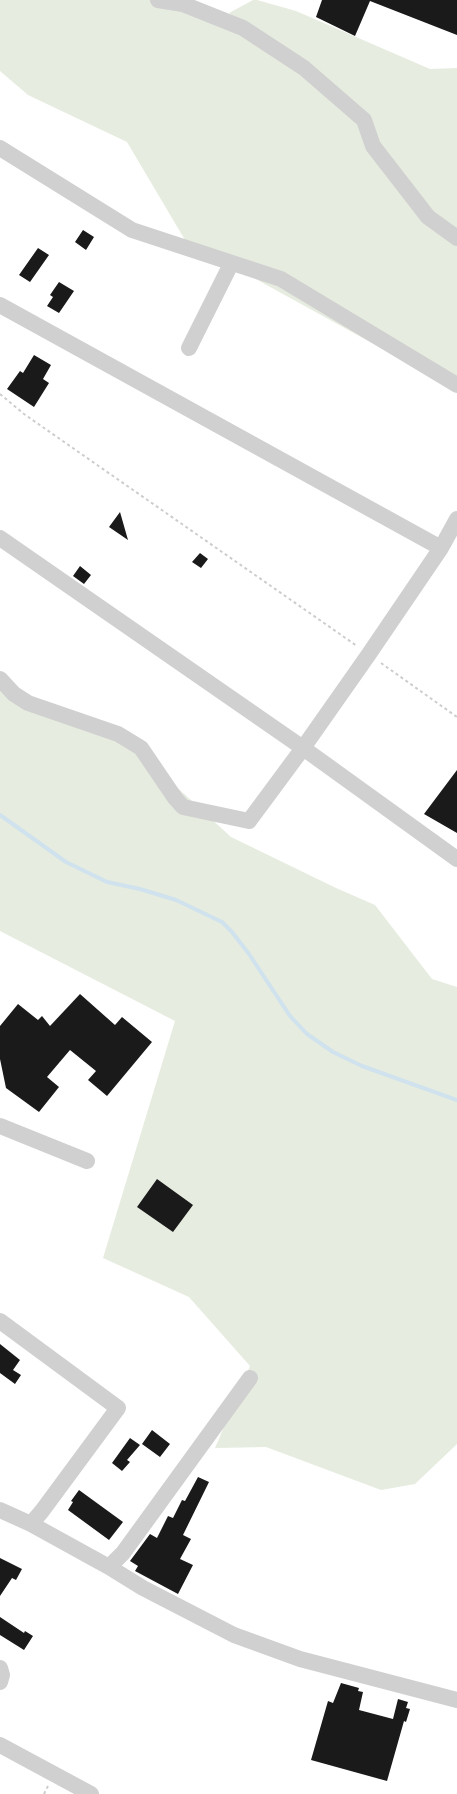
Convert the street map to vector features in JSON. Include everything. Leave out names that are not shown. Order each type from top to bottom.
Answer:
[{"type":"street","points":[[158,0],[183,4],[243,28],[304,68],[363,120],[373,146],[428,217],[457,238]]},
{"type":"street","points":[[0,148],[132,230],[281,279],[457,385]]},
{"type":"street","points":[[189,348],[231,264]]},
{"type":"street","points":[[0,305],[441,548]]},
{"type":"street","points":[[0,679],[14,694],[28,703],[118,734],[141,748],[183,807],[249,821],[369,654],[441,548],[457,519]]},
{"type":"street","points":[[0,538],[303,748],[457,859]]},
{"type":"street","points":[[0,1126],[87,1161]]},
{"type":"street","points":[[0,1321],[118,1408],[31,1524]]},
{"type":"street","points":[[109,1567],[123,1553],[250,1378]]},
{"type":"street","points":[[0,1510],[31,1524],[143,1588],[234,1635],[300,1659],[457,1700]]},
{"type":"street","points":[[0,1668],[2,1675],[0,1682]]},
{"type":"street","points":[[0,1744],[91,1794]]},
{"type":"path","points":[[0,394],[24,414],[457,717]]},
{"type":"shaded area","points":[[0,0],[175,0],[267,46],[229,13],[257,0],[296,11],[430,69],[457,68],[457,390],[185,240],[127,142],[28,95],[0,71]]},
{"type":"shaded area","points":[[0,679],[18,696],[131,745],[231,837],[375,905],[432,979],[457,987],[457,1444],[415,1484],[381,1490],[266,1447],[215,1448],[250,1366],[189,1297],[103,1258],[175,1021],[0,931]]},
{"type":"building","points":[[322,0],[457,0],[457,35],[370,1],[355,36],[316,17]]},
{"type":"building","points":[[83,230],[94,237],[86,250],[75,242]]},
{"type":"building","points":[[38,248],[49,255],[30,282],[19,275]]},
{"type":"building","points":[[59,282],[74,291],[59,313],[47,306],[53,297],[50,295]]},
{"type":"building","points":[[34,355],[51,365],[43,379],[49,383],[34,407],[7,389],[20,371],[23,373]]},
{"type":"building","points":[[120,512],[128,540],[109,527]]},
{"type":"building","points":[[200,553],[208,559],[201,568],[192,562]]},
{"type":"building","points":[[80,566],[91,575],[84,584],[73,576]]},
{"type":"building","points":[[457,770],[457,833],[424,814]]},
{"type":"building","points":[[80,994],[115,1025],[122,1017],[152,1042],[107,1096],[88,1080],[96,1071],[70,1050],[47,1077],[59,1087],[39,1112],[6,1088],[0,1059],[0,1026],[18,1004],[38,1020],[42,1016],[50,1026]]},
{"type":"building","points":[[157,1179],[193,1205],[173,1232],[137,1207]]},
{"type":"building","points":[[0,1344],[20,1360],[13,1370],[21,1375],[15,1384],[0,1373]]},
{"type":"building","points":[[152,1430],[170,1444],[160,1457],[142,1444]]},
{"type":"building","points":[[130,1438],[140,1445],[127,1460],[130,1462],[122,1471],[112,1463]]},
{"type":"building","points":[[198,1477],[209,1482],[183,1535],[191,1539],[180,1559],[193,1565],[178,1594],[135,1571],[138,1566],[130,1561],[150,1534],[157,1538],[168,1516],[173,1518]]},
{"type":"building","points":[[79,1490],[123,1522],[109,1540],[68,1510]]},
{"type":"building","points":[[0,1558],[22,1569],[16,1580],[12,1578],[0,1596]]},
{"type":"building","points":[[0,1617],[24,1633],[25,1631],[33,1636],[24,1650],[0,1635]]},
{"type":"building","points":[[341,1683],[359,1688],[358,1691],[363,1692],[359,1710],[393,1719],[398,1699],[408,1702],[406,1708],[410,1709],[406,1722],[404,1721],[387,1781],[311,1760],[328,1701],[333,1703]]},
{"type":"waterway","points":[[0,815],[66,862],[107,882],[176,900],[222,922],[249,954],[290,1016],[307,1034],[333,1052],[362,1066],[457,1100]]}]
